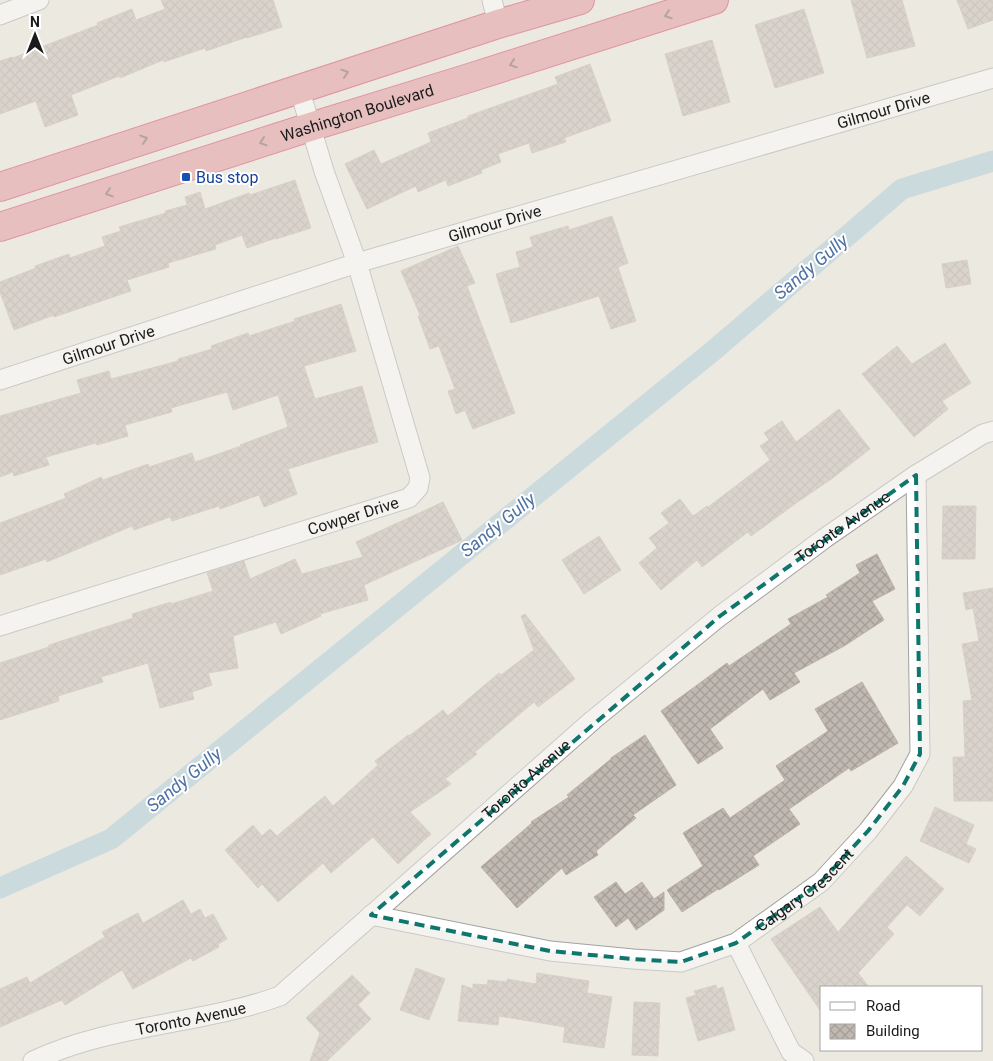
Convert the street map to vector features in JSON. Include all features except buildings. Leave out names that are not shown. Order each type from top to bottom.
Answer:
[{"type":"highway","points":[[0,187],[298,88],[495,12],[580,0]]},
{"type":"highway","name":"Washington Boulevard","points":[[0,227],[714,0]]},
{"type":"street","points":[[0,15],[39,0]]},
{"type":"street","name":"Gilmour Drive","points":[[0,380],[357,263],[993,78]]},
{"type":"street","name":"Cowper Drive","points":[[0,626],[409,498],[418,488],[420,478],[357,263],[324,171],[298,88]]},
{"type":"street","name":"Toronto Avenue","points":[[33,1061],[53,1051],[104,1036],[212,1015],[280,996],[593,720],[720,616],[825,538],[916,475],[983,434],[993,431]]},
{"type":"street","name":"Calgary Crescent","points":[[371,915],[550,951],[681,962],[736,943],[821,882],[874,824],[903,786],[920,754],[916,475]]},
{"type":"street","points":[[736,943],[791,1052],[804,1061]]},
{"type":"highlighted area","points":[[916,475],[920,754],[903,786],[868,831],[821,882],[736,943],[681,962],[633,959],[550,951],[371,915],[720,616]]},
{"type":"waterway","name":"Sandy Gully","points":[[0,888],[111,839],[713,351],[902,189],[993,161]]},
{"type":"place","name":"Bus stop","points":[[186,177]]}]
